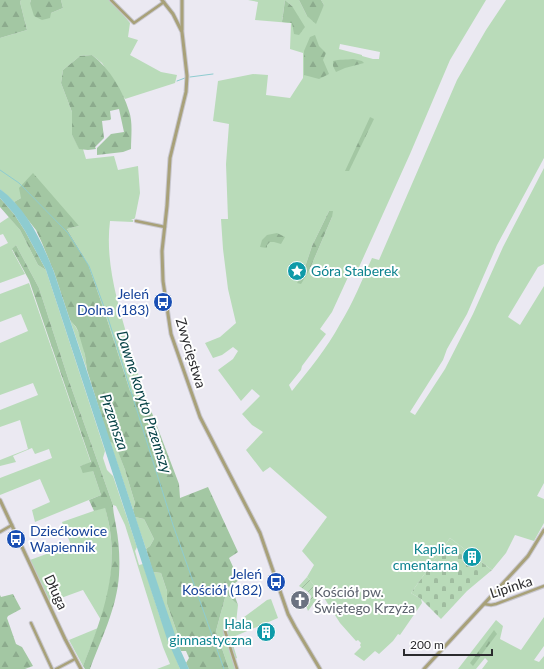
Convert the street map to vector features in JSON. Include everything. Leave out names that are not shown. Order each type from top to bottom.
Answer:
[{"type":"street","points":[[112,0],[134,23],[163,1]]},
{"type":"street","points":[[182,0],[182,32]]},
{"type":"street","name":"Zwycięstwa","points":[[163,1],[173,14],[182,32],[187,67],[187,85],[170,158],[162,251],[163,283],[171,334],[178,358],[200,417],[260,533],[288,614],[294,627],[320,669]]},
{"type":"street","points":[[136,221],[165,227]]},
{"type":"street","name":"Długa","points":[[0,500],[81,669]]},
{"type":"street","points":[[0,532],[12,525]]},
{"type":"street","points":[[424,669],[528,556],[544,530]]},
{"type":"street","name":"Lipinka","points":[[484,604],[496,604],[544,586]]},
{"type":"street","points":[[236,622],[226,628],[225,631],[237,669]]},
{"type":"street","points":[[31,623],[52,669]]},
{"type":"street","points":[[56,669],[75,658]]},
{"type":"green space","points":[[0,0],[21,0],[20,2],[27,30],[0,38]]},
{"type":"green space","points":[[21,0],[31,0],[30,3],[51,13],[63,8],[61,0],[111,0],[130,23],[128,37],[138,40],[130,55],[161,72],[177,75],[175,83],[125,99],[102,63],[92,55],[80,56],[63,70],[61,83],[72,112],[72,135],[79,148],[83,149],[86,159],[114,156],[118,170],[138,166],[140,193],[135,218],[131,219],[133,222],[110,221],[109,251],[113,281],[120,310],[139,376],[152,413],[130,391],[88,264],[67,229],[79,226],[21,198],[14,202],[0,189],[0,38],[27,30],[20,2]]},
{"type":"green space","points":[[31,0],[61,0],[63,8],[51,13],[50,18],[42,20],[34,16],[30,3]]},
{"type":"green space","points":[[248,0],[285,0],[299,0],[307,16],[320,12],[324,5],[321,0],[486,0],[450,60],[410,154],[355,276],[349,275],[332,312],[320,329],[326,334],[289,385],[292,391],[318,359],[335,333],[353,300],[372,258],[379,260],[457,80],[486,30],[506,0],[544,0],[544,158],[497,245],[467,314],[447,349],[443,360],[410,412],[415,415],[445,369],[473,314],[503,247],[544,168],[544,264],[538,267],[508,317],[520,325],[544,286],[544,483],[537,496],[544,499],[544,523],[534,541],[515,535],[506,553],[492,570],[450,538],[411,593],[421,599],[422,603],[400,635],[398,634],[379,654],[375,651],[364,661],[354,654],[361,647],[361,643],[358,640],[356,641],[340,623],[321,593],[307,577],[314,565],[302,551],[327,517],[270,467],[263,472],[246,450],[263,432],[252,425],[242,414],[260,396],[252,389],[241,401],[218,370],[233,359],[238,351],[233,347],[222,355],[213,358],[205,343],[220,337],[236,323],[228,289],[221,219],[228,219],[226,164],[229,124],[213,121],[218,81],[253,74],[268,75],[266,95],[290,98],[303,78],[303,53],[290,49],[291,23],[255,20],[258,2]],"holes":[[[285,0],[292,6],[282,21]],[[340,44],[380,52],[379,59],[373,59],[339,49]],[[329,211],[332,217],[309,271],[298,282],[302,276],[312,246]]]},
{"type":"green space","points":[[285,0],[292,6],[305,27],[299,35],[294,34],[292,23],[282,22]]},
{"type":"green space","points":[[299,0],[321,0],[324,5],[316,24],[307,16]]},
{"type":"green space","points":[[315,35],[319,46],[326,53],[323,60],[329,74],[319,79],[304,75],[304,51],[310,37]]},
{"type":"green space","points":[[92,55],[105,67],[115,81],[129,111],[131,125],[131,149],[123,152],[97,155],[97,148],[111,134],[124,132],[119,109],[110,111],[110,120],[102,121],[104,138],[95,147],[96,149],[79,149],[72,135],[72,112],[61,83],[63,70],[80,56]]},
{"type":"green space","points":[[353,59],[364,63],[336,72],[333,66],[333,61]]},
{"type":"green space","points":[[370,117],[374,119],[349,171],[345,171]]},
{"type":"green space","points":[[33,173],[79,226],[67,229],[88,264],[130,391],[152,413],[179,484],[180,498],[208,487],[238,552],[229,558],[239,580],[231,586],[238,605],[226,594],[216,631],[229,669],[189,669],[186,663],[189,658],[186,651],[181,651],[174,634],[178,635],[167,604],[167,591],[161,573],[153,572],[146,549],[150,546],[154,539],[144,519],[135,517],[133,510],[135,503],[125,470],[115,444],[110,442],[108,437],[87,370],[85,355],[78,331],[70,320],[54,272],[36,230],[14,202],[21,198],[19,188]]},
{"type":"green space","points":[[0,198],[14,214],[25,231],[46,270],[38,265],[20,230],[0,207]]},
{"type":"green space","points":[[329,211],[333,211],[332,217],[309,271],[301,284],[297,283],[302,276],[312,246]]},
{"type":"green space","points":[[9,217],[20,230],[38,265],[46,270],[105,451],[103,458],[107,470],[113,476],[137,547],[135,551],[139,565],[143,564],[159,614],[180,669],[157,669],[170,664],[163,647],[125,525],[116,506],[113,505],[69,381],[39,288],[16,245],[12,250],[25,274],[0,283],[0,247],[8,243],[3,234],[0,235],[0,223]]},
{"type":"green space","points":[[277,233],[285,237],[281,244],[270,242],[267,245],[267,248],[260,247],[262,240],[267,235]]},
{"type":"green space","points":[[16,245],[39,288],[69,381],[113,505],[119,550],[118,587],[108,623],[90,669],[85,669],[83,666],[98,627],[108,588],[112,549],[110,529],[105,508],[94,511],[89,500],[101,495],[93,471],[83,473],[80,466],[91,462],[29,280],[12,249]]},
{"type":"green space","points":[[29,283],[91,463],[80,466],[93,471],[101,495],[35,522],[32,510],[50,502],[40,479],[0,495],[0,478],[52,458],[49,449],[35,454],[32,448],[13,456],[16,462],[0,466],[0,460],[28,449],[20,420],[0,427],[0,410],[38,395],[33,383],[0,395],[0,343],[28,331],[21,314],[0,322],[0,294]]},
{"type":"green space","points":[[70,320],[81,337],[87,370]]},
{"type":"green space","points":[[110,442],[115,443],[125,470],[135,503],[133,510]]},
{"type":"green space","points":[[105,507],[111,536],[112,564],[108,592],[101,620],[83,590],[50,602],[30,560],[71,545],[62,522]]},
{"type":"green space","points":[[135,517],[144,519],[154,539],[150,546],[146,549]]},
{"type":"green space","points":[[450,538],[492,570],[467,591],[441,619],[421,599],[411,593]]},
{"type":"green space","points":[[153,572],[161,573],[167,591],[167,604],[178,635],[174,634]]},
{"type":"green space","points":[[307,577],[321,593],[308,611],[306,606],[310,602],[311,596],[299,586]]},
{"type":"green space","points":[[13,594],[21,609],[7,618],[16,644],[22,647],[33,666],[25,669],[0,669],[0,595],[1,597]]},
{"type":"green space","points":[[226,594],[238,605],[236,623],[267,600],[271,599],[278,618],[233,637],[237,658],[235,659],[238,669],[229,669],[216,631]]},
{"type":"green space","points":[[544,617],[544,646],[534,660],[539,662],[544,656],[544,669],[482,669],[488,661],[485,658],[476,669],[458,669],[496,620],[503,626],[500,639],[521,650]]},
{"type":"green space","points":[[98,628],[83,666],[69,640]]},
{"type":"green space","points":[[494,630],[497,634],[473,666],[470,663]]},
{"type":"water","points":[[0,189],[10,197],[26,216],[39,238],[54,272],[163,600],[180,649],[189,669],[180,669],[167,639],[46,270],[25,231],[14,214],[0,198]]},
{"type":"waterway","points":[[190,77],[213,74]]},
{"type":"waterway","points":[[177,81],[185,78]]},
{"type":"waterway","name":"Dawne koryto Przemszy","points":[[0,170],[19,183],[68,233],[89,266],[107,315],[173,525],[224,669]]},
{"type":"place","name":"Góra Staberek","points":[[297,271]]},
{"type":"place","name":"Jeleń Dolna (183)","points":[[163,302]]},
{"type":"place","name":"Dziećkowice Wapiennik","points":[[16,539]]},
{"type":"place","name":"Kaplica cmentarna","points":[[472,557]]},
{"type":"place","name":"Jeleń Kościół (182)","points":[[276,582]]},
{"type":"place","name":"Kościół pw. Świętego Krzyża","points":[[300,600]]},
{"type":"place","name":"Hala gimnastyczna","points":[[266,632]]},
{"type":"water label","name":"Przemsza","points":[[114,422]]}]
